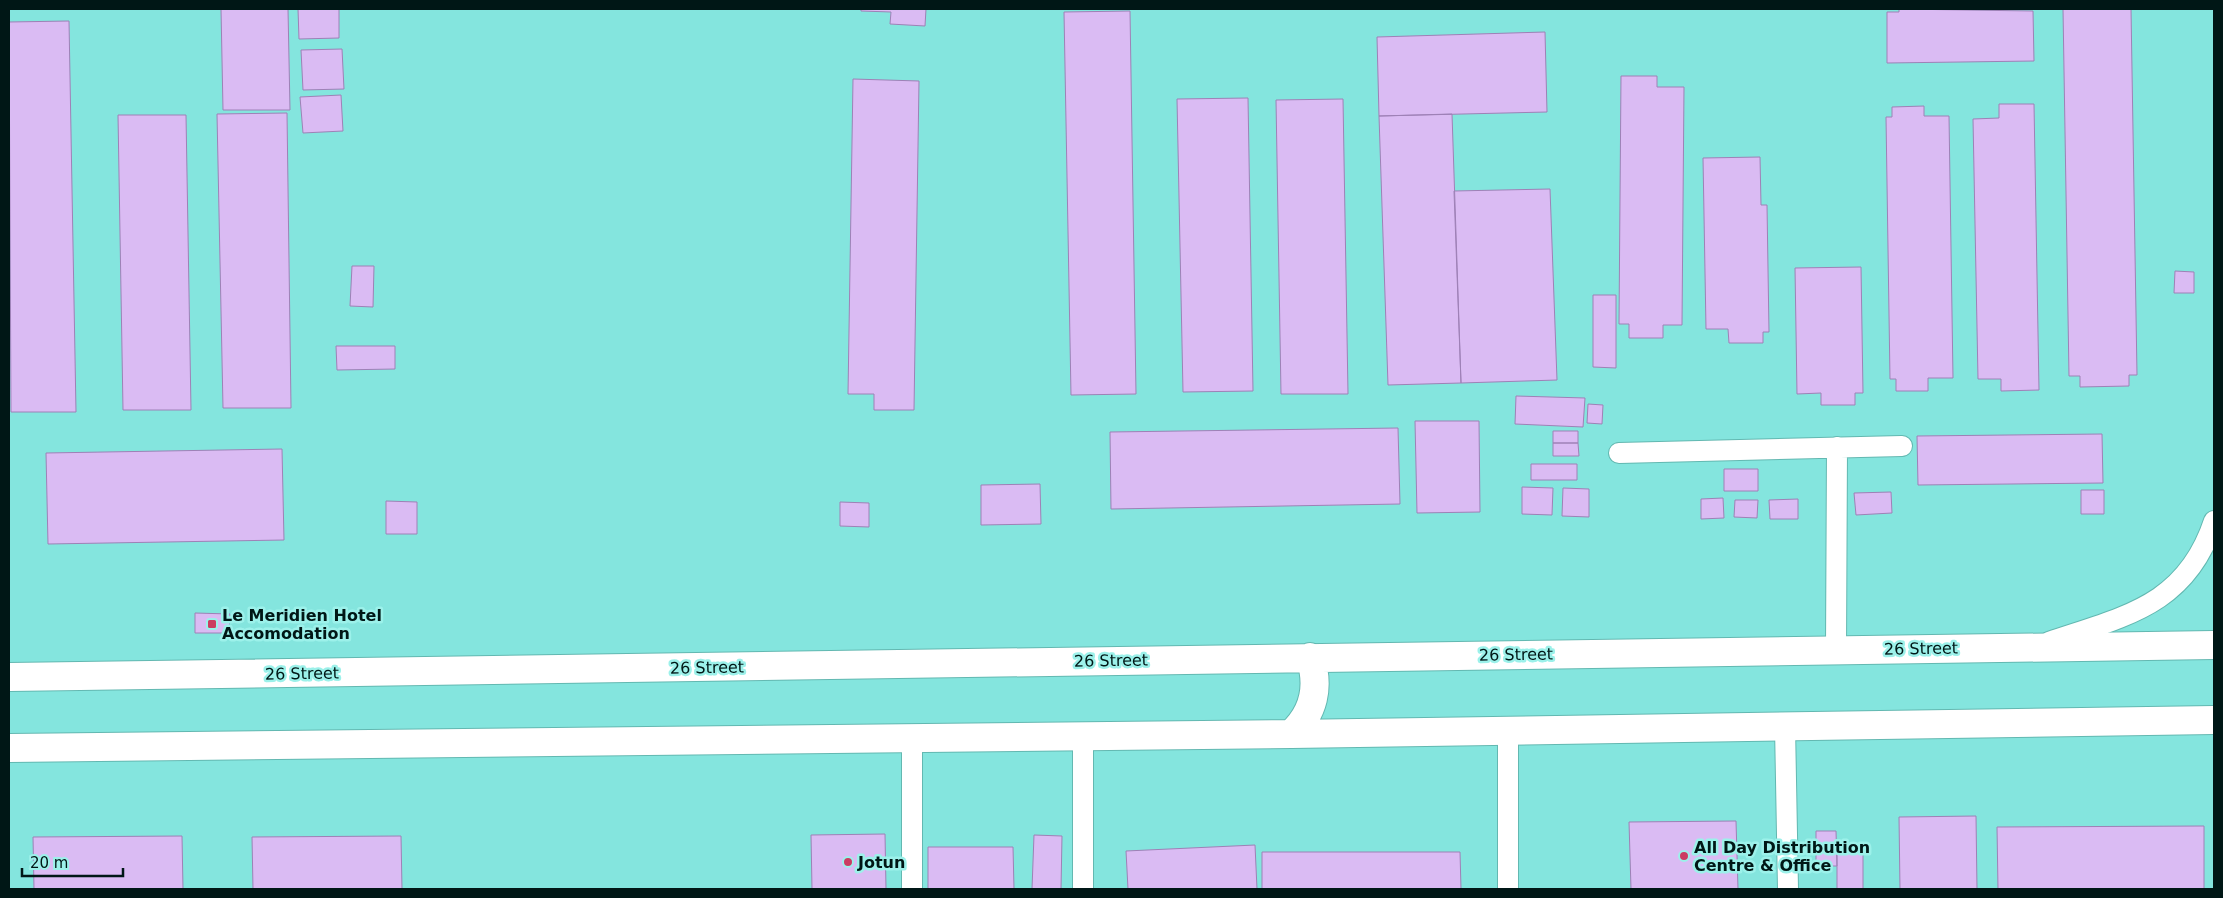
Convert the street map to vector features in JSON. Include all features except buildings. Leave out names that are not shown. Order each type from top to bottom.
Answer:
[{"type":"street","name":"26 Street","points":[[9,677],[2036,646],[2214,645]]},
{"type":"street","points":[[1291,734],[1301,724],[1314,699],[1314,671],[1310,657]]},
{"type":"street","points":[[9,748],[1083,737],[2214,720]]},
{"type":"lane","points":[[1619,453],[1902,446]]},
{"type":"lane","points":[[1836,650],[1837,447]]},
{"type":"lane","points":[[2036,646],[2136,612],[2159,600],[2179,583],[2195,563],[2208,540],[2214,521]]},
{"type":"lane","points":[[1785,726],[1788,889]]},
{"type":"lane","points":[[1508,731],[1508,889]]},
{"type":"lane","points":[[1083,737],[1083,889]]},
{"type":"lane","points":[[912,739],[912,889]]},
{"type":"shaded area","points":[[9,9],[2214,9],[2214,889],[9,889]]},
{"type":"place","name":"Le Meridien Hotel Accomodation","points":[[212,624]]},
{"type":"place","name":"All Day Distribution Centre & Office","points":[[1684,856]]},
{"type":"place","name":"Jotun","points":[[848,862]]}]
